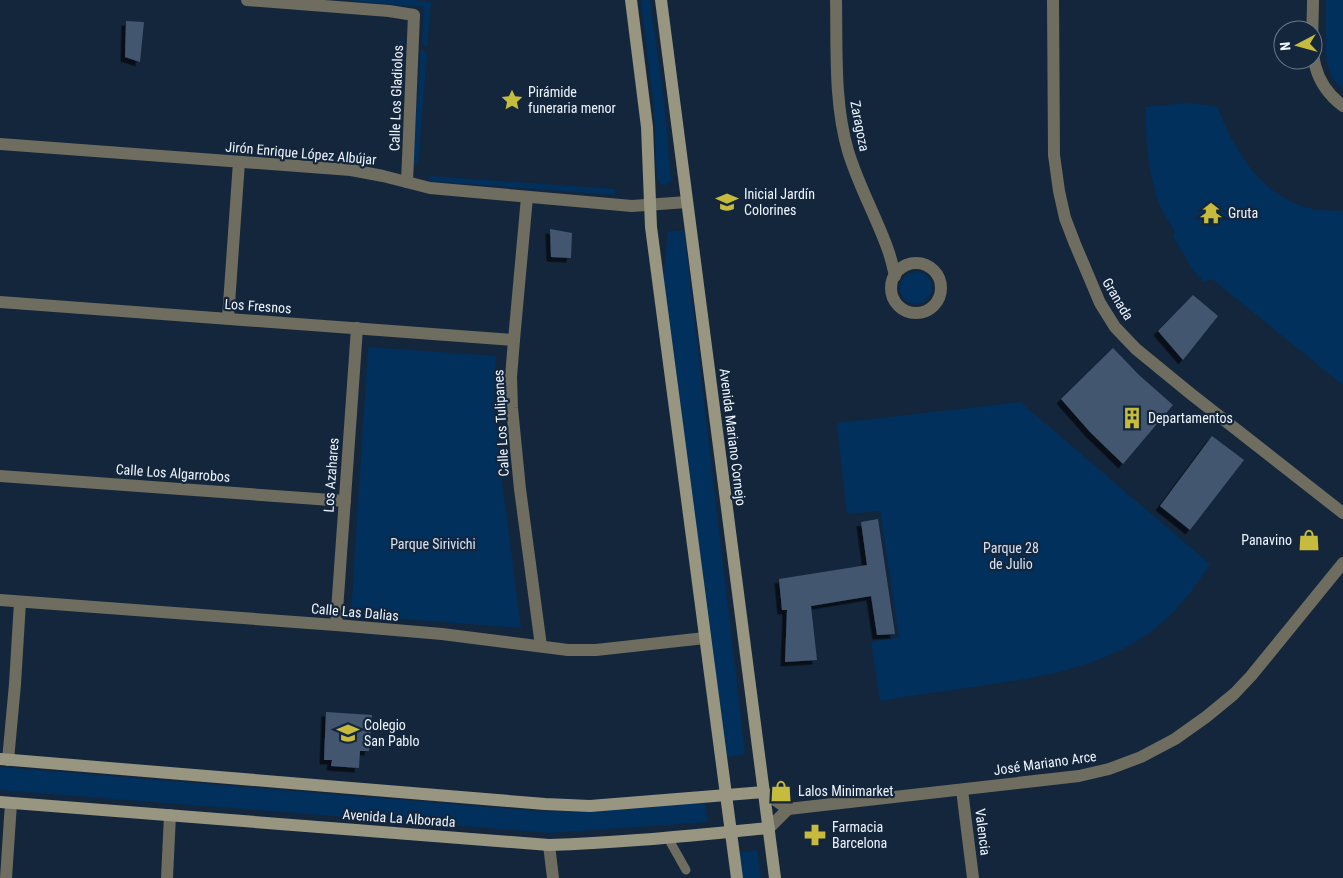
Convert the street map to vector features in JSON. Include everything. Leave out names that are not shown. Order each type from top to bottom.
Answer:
[{"type":"main road","points":[[631,0],[647,127],[652,237],[737,878]]},
{"type":"main road","name":"Avenida Mariano Cornejo","points":[[661,0],[775,878]]},
{"type":"main road","name":"Avenida La Alborada","points":[[4,759],[546,804],[590,806],[764,792]]},
{"type":"main road","name":"Avenida La Alborada","points":[[6,803],[549,844],[594,844],[769,828]]},
{"type":"street","name":"Calle Los Gladiolos","points":[[247,0],[389,11],[414,15],[407,182]]},
{"type":"street","name":"Zaragoza","points":[[836,0],[841,116],[848,150],[859,185],[889,251],[895,276]]},
{"type":"street","name":"Granada","points":[[1053,0],[1054,155],[1059,191],[1065,218],[1100,303],[1115,327],[1136,349],[1343,513]]},
{"type":"street","points":[[1313,0],[1314,65],[1325,89],[1343,106]]},
{"type":"street","name":"Jirón Enrique López Albújar","points":[[0,144],[351,170],[430,188],[527,198],[632,206],[687,202]]},
{"type":"street","points":[[228,318],[239,162]]},
{"type":"street","name":"Calle Los Tulipanes","points":[[527,198],[511,377],[512,408],[520,489],[542,646]]},
{"type":"street","points":[[889,251],[908,264],[924,264],[937,274],[941,290],[939,298],[935,304],[921,312],[913,313],[905,310],[898,305],[894,298],[892,290],[895,276],[908,264]]},
{"type":"street","name":"Los Fresnos","points":[[0,302],[514,340]]},
{"type":"street","name":"Los Azahares","points":[[336,624],[357,328]]},
{"type":"street","name":"Calle Los Algarrobos","points":[[0,476],[344,501]]},
{"type":"street","name":"José Mariano Arce","points":[[788,809],[1079,776],[1109,769],[1141,757],[1175,740],[1234,694],[1251,676],[1343,563]]},
{"type":"street","name":"Calle Las Dalias","points":[[0,600],[336,624],[568,650],[596,650],[706,638]]},
{"type":"street","points":[[4,759],[15,684],[20,602]]},
{"type":"street","name":"Valencia","points":[[962,790],[973,878]]},
{"type":"street","points":[[764,792],[788,809],[769,828]]},
{"type":"street","points":[[6,803],[6,878]]},
{"type":"street","points":[[167,878],[170,815]]},
{"type":"street","points":[[549,844],[553,878]]},
{"type":"lane","points":[[668,838],[686,870]]},
{"type":"green space","points":[[352,0],[431,2],[427,47],[422,43],[424,7]]},
{"type":"green space","points":[[641,0],[650,0],[665,110],[671,180],[666,185],[662,185],[657,179],[654,107]]},
{"type":"green space","points":[[1326,0],[1343,0],[1343,89],[1333,78],[1326,56]]},
{"type":"green space","points":[[397,41],[404,41],[399,95],[393,94]]},
{"type":"green space","points":[[421,48],[427,53],[418,164],[412,164]]},
{"type":"green space","points":[[1186,103],[1217,106],[1240,153],[1261,180],[1274,191],[1288,200],[1309,208],[1343,211],[1343,385],[1212,279],[1204,282],[1191,267],[1173,236],[1175,232],[1161,208],[1150,171],[1145,107]]},
{"type":"green space","points":[[429,176],[615,189],[615,195],[429,181]]},
{"type":"green space","points":[[684,230],[745,754],[724,758],[663,281],[668,232]]},
{"type":"green space","points":[[916,272],[922,273],[927,277],[931,282],[931,294],[927,299],[922,303],[916,304],[910,303],[905,299],[901,294],[900,288],[901,282],[905,277],[910,273]]},
{"type":"green space","name":"Parque Sirivichi","points":[[368,347],[496,356],[494,400],[501,474],[521,628],[351,615]]},
{"type":"green space","name":"Parque 28 de Julio","points":[[1020,402],[1210,564],[1189,594],[1165,620],[1145,636],[1123,649],[1099,659],[1050,674],[1025,679],[880,701],[871,642],[899,637],[880,511],[847,514],[837,423]]},
{"type":"green space","points":[[0,767],[551,812],[704,799],[708,822],[551,833],[0,790]]},
{"type":"green space","points":[[757,850],[761,878],[740,878],[737,853]]},
{"type":"building","points":[[126,21],[144,22],[140,62],[125,57]]},
{"type":"building","points":[[550,229],[572,233],[571,258],[551,257]]},
{"type":"building","points":[[1193,295],[1218,316],[1183,360],[1158,331]]},
{"type":"building","points":[[1113,348],[1139,375],[1173,405],[1123,464],[1090,432],[1061,399]]},
{"type":"building","points":[[1212,436],[1244,460],[1190,530],[1160,506]]},
{"type":"building","points":[[878,519],[895,634],[877,635],[871,596],[811,606],[817,660],[785,662],[787,610],[782,610],[779,579],[867,565],[861,522]]},
{"type":"building","name":"Colegio San Pablo","points":[[326,712],[372,715],[369,751],[360,751],[359,768],[331,766],[332,760],[324,760]]},
{"type":"place","name":"Pirámide funeraria menor","points":[[512,100]]},
{"type":"place","name":"Inicial Jardín Colorines","points":[[727,202]]},
{"type":"place","name":"Gruta","points":[[1211,213]]},
{"type":"place","name":"Departamentos","points":[[1132,418]]},
{"type":"place","name":"Panavino","points":[[1309,540]]},
{"type":"place","name":"Colegio San Pablo","points":[[348,733]]},
{"type":"place","name":"Lalos Minimarket","points":[[781,791]]},
{"type":"place","name":"Farmacia Barcelona","points":[[815,835]]}]
